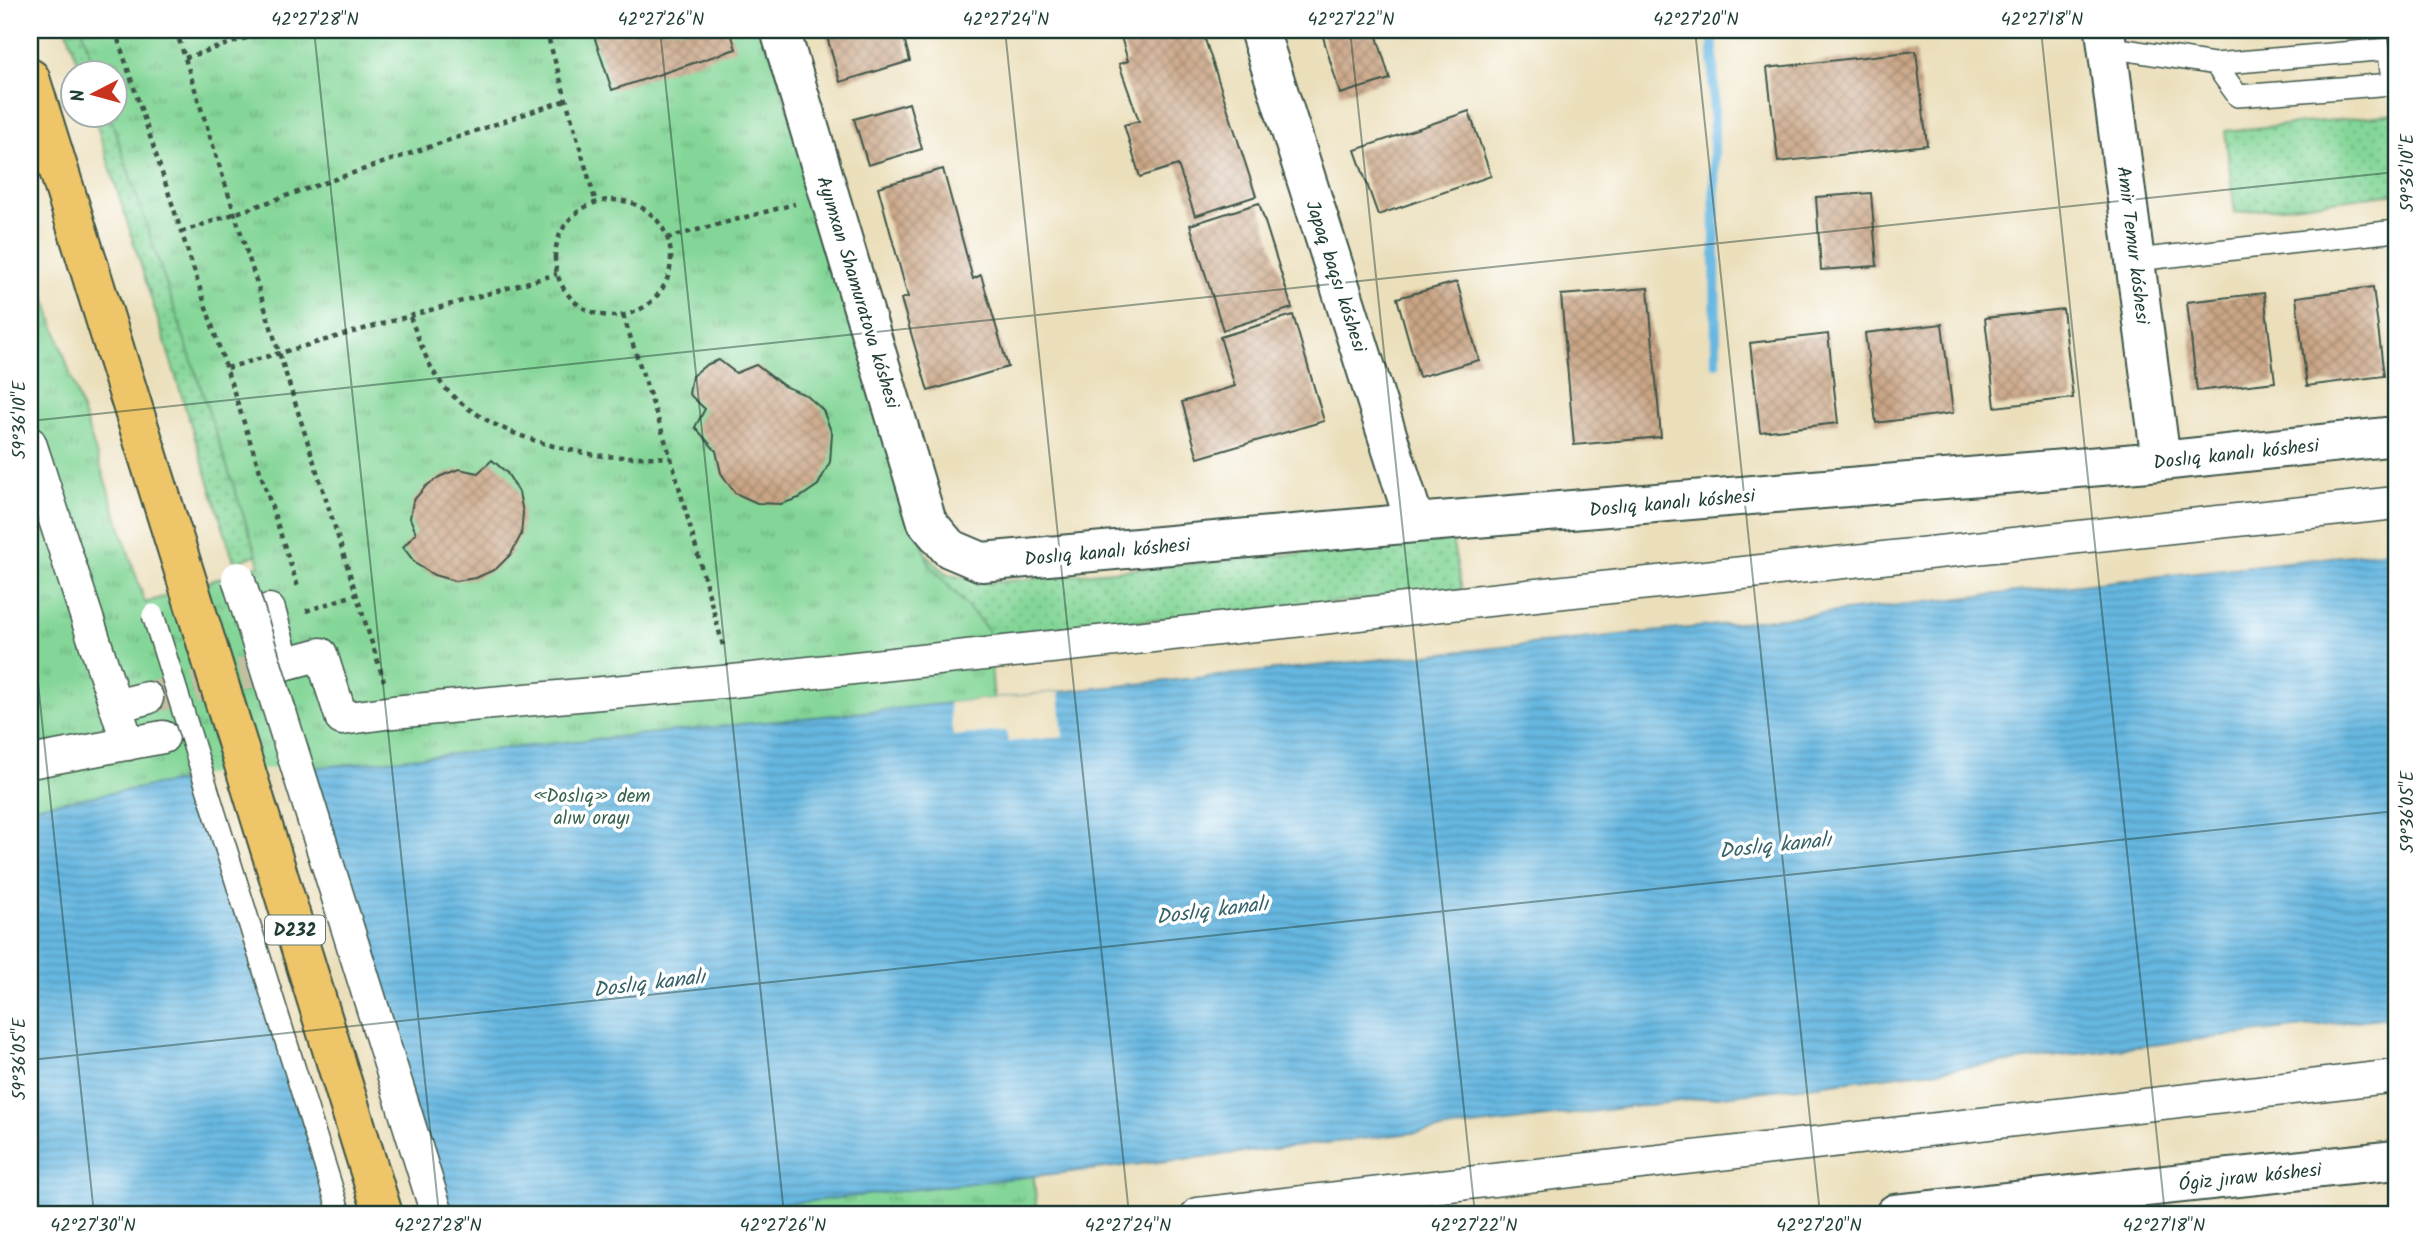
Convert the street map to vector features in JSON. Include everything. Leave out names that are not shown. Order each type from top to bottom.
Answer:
[{"type":"main road","name":"D232","points":[[30,78],[383,1214]]},
{"type":"street","name":"Ayımxan Shamuratova kóshesi","points":[[780,30],[927,522],[949,548]]},
{"type":"street","name":"Japaq baqsı kóshesi","points":[[1259,30],[1415,523]]},
{"type":"street","name":"Amir Temur kóshesi","points":[[2107,38],[2161,461]]},
{"type":"street","name":"Doslıq kanalı kóshesi","points":[[949,548],[982,562],[2161,461],[2396,436]]},
{"type":"street","points":[[30,443],[128,744]]},
{"type":"street","points":[[269,610],[284,664],[321,654],[342,719],[733,681],[2396,503]]},
{"type":"street","points":[[237,578],[437,1214]]},
{"type":"street","points":[[115,706],[147,698]]},
{"type":"street","points":[[30,762],[163,737]]},
{"type":"street","points":[[1198,1214],[2396,1076]]},
{"type":"street","name":"Ógiz jıraw kóshesi","points":[[1895,1214],[2396,1160]]},
{"type":"lane","points":[[2107,38],[2215,64],[2389,49],[2392,84],[2238,96],[2215,64]]},
{"type":"lane","points":[[2136,260],[2396,231]]},
{"type":"lane","points":[[153,615],[340,1214]]},
{"type":"path","points":[[115,30],[321,654]]},
{"type":"path","points":[[176,30],[393,712]]},
{"type":"path","points":[[185,58],[271,30]]},
{"type":"path","points":[[546,30],[596,203]]},
{"type":"path","points":[[181,232],[566,100]]},
{"type":"path","points":[[667,238],[830,194]]},
{"type":"path","points":[[623,201],[642,208],[657,220],[667,238],[671,258],[667,278],[657,295],[642,308],[623,315],[605,315],[587,310],[573,300],[557,274],[555,250],[561,232],[571,217],[586,206],[623,201]]},
{"type":"path","points":[[227,369],[557,274]]},
{"type":"path","points":[[623,315],[671,458],[733,681]]},
{"type":"path","points":[[410,317],[428,360],[445,388],[474,412],[517,435],[587,454],[671,458]]},
{"type":"path","points":[[306,611],[357,594]]},
{"type":"green space","points":[[67,30],[105,30],[114,60],[77,60]]},
{"type":"green space","name":"«Doslıq» dem alıw orayı","points":[[82,30],[764,30],[929,564],[988,630],[1037,1214],[30,1214],[30,251],[145,603],[260,565],[115,130],[130,130],[130,60],[92,60]]},
{"type":"green space","points":[[2396,114],[2396,193],[2235,213],[2225,131]]},
{"type":"green space","points":[[130,116],[258,554],[237,562],[233,559],[98,130],[130,130]]},
{"type":"green space","points":[[834,491],[921,549],[946,574],[987,583],[1452,539],[1462,590],[978,637]]},
{"type":"water","name":"Doslıq kanalı","points":[[2396,550],[2396,1016],[1379,1137],[697,1214],[30,1214],[30,807],[174,782],[1719,625]]},
{"type":"pier","points":[[1059,692],[1063,737],[1008,742],[1006,731],[953,736],[949,703]]},
{"type":"pier","points":[[303,765],[445,1214],[333,1214],[196,776]]},
{"type":"building","points":[[592,30],[730,30],[736,49],[612,90]]},
{"type":"building","points":[[825,30],[902,30],[910,61],[840,82]]},
{"type":"building","points":[[1119,30],[1202,30],[1256,196],[1195,216],[1178,165],[1140,177],[1124,125],[1139,121],[1119,64],[1128,61]]},
{"type":"building","points":[[1321,30],[1375,30],[1390,79],[1340,94]]},
{"type":"building","points":[[1916,51],[1927,145],[1778,162],[1767,68]]},
{"type":"building","points":[[909,103],[922,149],[868,165],[854,119]]},
{"type":"building","points":[[1469,111],[1491,176],[1378,215],[1355,150]]},
{"type":"building","points":[[943,169],[973,279],[981,275],[1008,367],[928,391],[901,299],[908,297],[878,187]]},
{"type":"building","points":[[1871,193],[1877,266],[1821,270],[1816,197]]},
{"type":"building","points":[[1259,203],[1292,308],[1223,330],[1190,225]]},
{"type":"building","points":[[1457,282],[1479,360],[1419,377],[1397,298]]},
{"type":"building","points":[[2373,287],[2384,376],[2307,386],[2296,297]]},
{"type":"building","points":[[1648,288],[1661,437],[1574,445],[1561,295]]},
{"type":"building","points":[[2264,293],[2275,382],[2197,391],[2187,302]]},
{"type":"building","points":[[2063,309],[2073,398],[1995,407],[1985,318]]},
{"type":"building","points":[[1293,315],[1324,421],[1198,458],[1182,402],[1235,386],[1220,337]]},
{"type":"building","points":[[1942,324],[1953,413],[1876,423],[1865,333]]},
{"type":"building","points":[[1828,334],[1838,423],[1760,432],[1750,343]]},
{"type":"building","points":[[719,360],[736,373],[756,365],[784,386],[806,395],[823,410],[832,434],[830,462],[818,485],[799,498],[781,504],[757,503],[735,493],[721,473],[716,451],[695,427],[705,409],[689,394],[692,376],[706,365]]},
{"type":"building","points":[[492,460],[507,473],[519,492],[523,513],[521,535],[511,554],[496,569],[476,578],[455,581],[434,575],[416,564],[403,547],[416,533],[410,518],[413,501],[426,486],[441,476],[459,469],[478,473]]},
{"type":"waterway","points":[[1713,30],[1716,363]]},
{"type":"tunnel","points":[[147,698],[284,664]]}]
